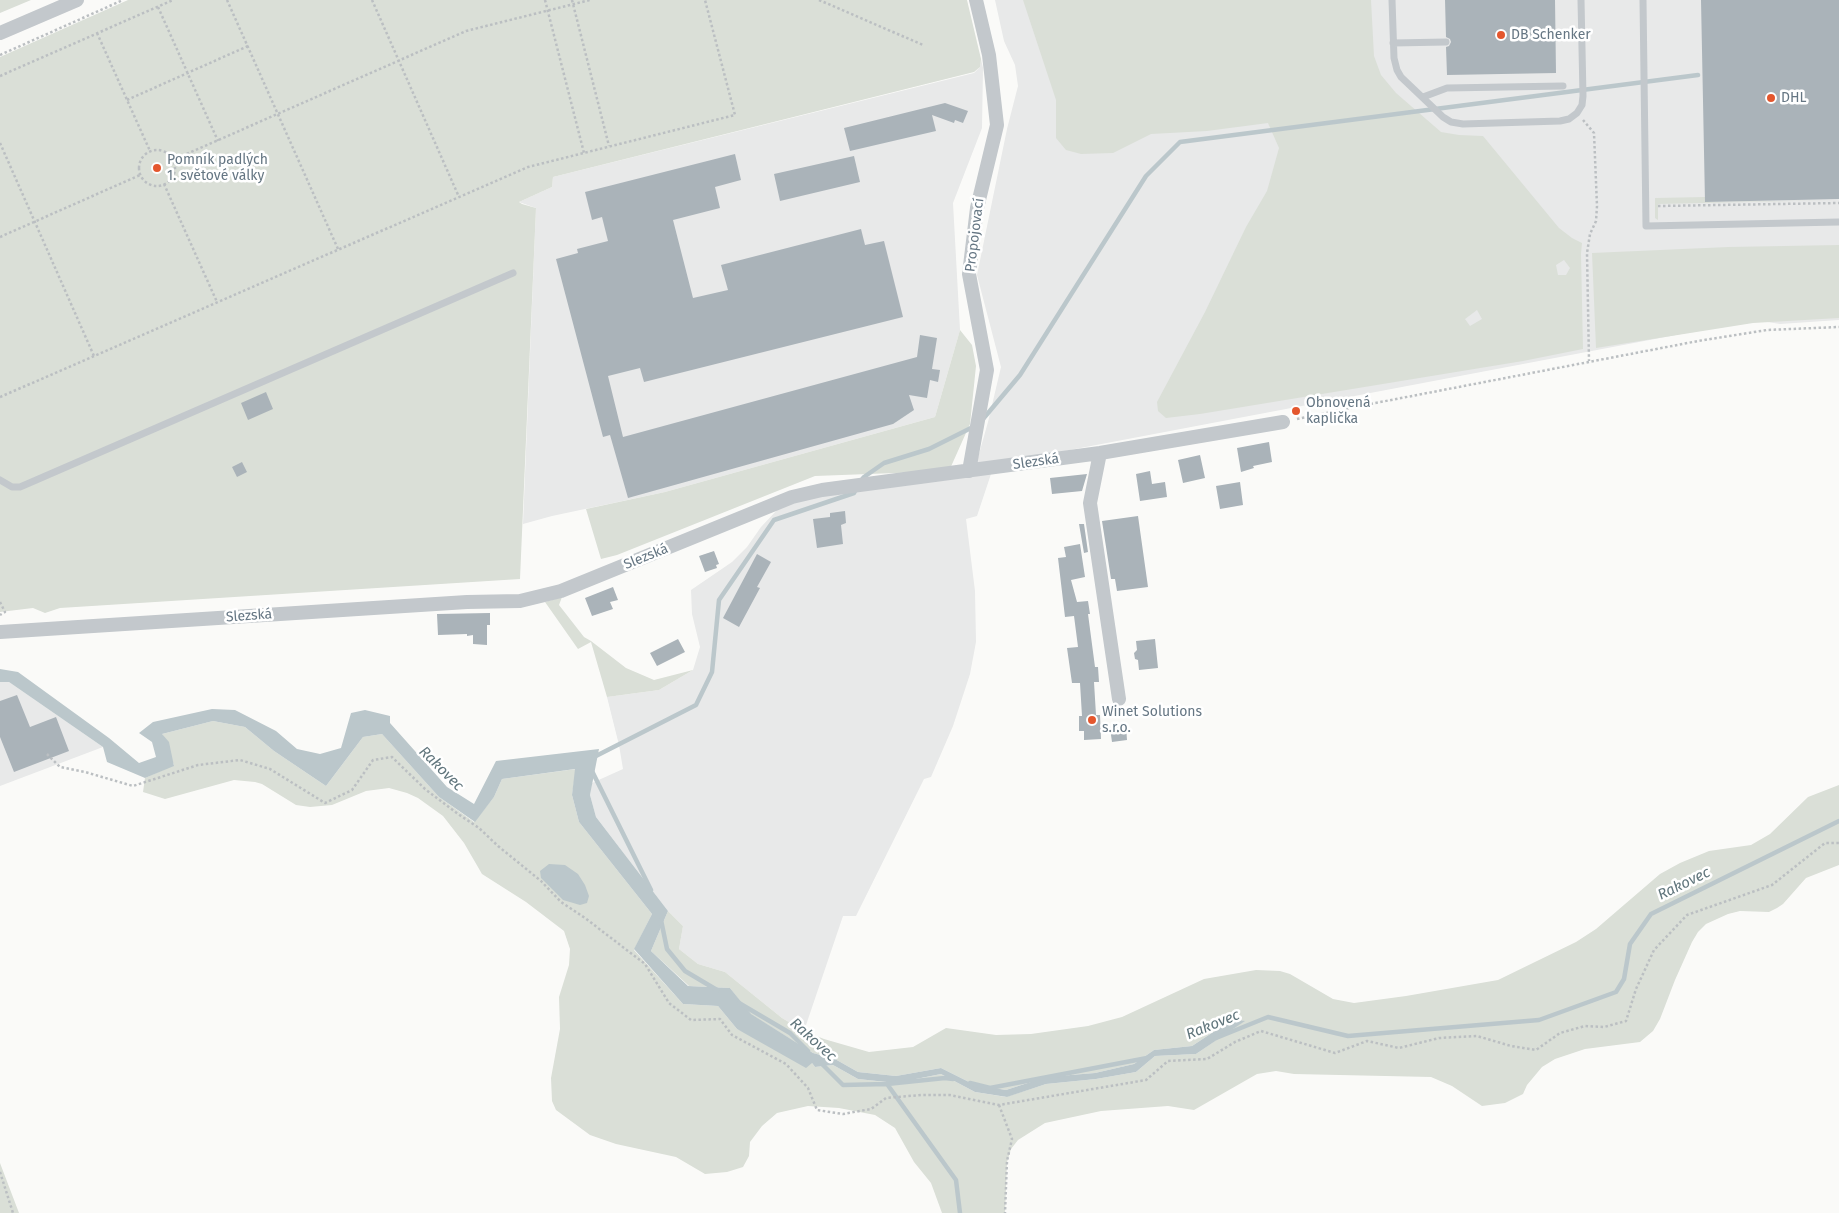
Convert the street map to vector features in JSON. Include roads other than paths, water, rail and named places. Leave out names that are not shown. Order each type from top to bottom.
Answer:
[{"type":"street","points":[[0,33],[77,0]]},
{"type":"street","name":"Propojovací","points":[[969,471],[987,370],[969,274],[977,208],[996,126],[989,55],[976,0]]},
{"type":"street","name":"Slezská","points":[[0,632],[467,602],[520,601],[560,591],[792,497],[822,490],[1100,453],[1282,422]]},
{"type":"street","points":[[1100,453],[1090,503],[1120,699]]},
{"type":"lane","points":[[1392,0],[1394,58],[1397,70],[1401,77],[1443,117],[1457,124],[1560,121],[1569,119],[1577,113],[1582,104],[1583,96],[1581,0]]},
{"type":"lane","points":[[1643,0],[1646,226],[1839,222]]},
{"type":"lane","points":[[1393,43],[1446,42]]},
{"type":"lane","points":[[1423,97],[1447,88],[1563,86]]},
{"type":"lane","points":[[0,480],[12,487],[20,487],[513,273]]},
{"type":"waterway","points":[[983,419],[1020,375],[1146,176],[1180,142],[1698,75]]},
{"type":"waterway","points":[[860,482],[884,463],[929,449],[973,427]]},
{"type":"waterway","points":[[594,757],[696,705],[712,672],[719,600],[774,520],[854,493],[856,489]]},
{"type":"waterway","name":"Rakovec","points":[[592,771],[651,890]]},
{"type":"waterway","name":"Rakovec","points":[[1216,1038],[1268,1017],[1348,1036],[1539,1020],[1616,992],[1624,979],[1630,944],[1651,914],[1839,821]]},
{"type":"waterway","name":"Rakovec","points":[[661,920],[667,949],[685,971],[717,990]]},
{"type":"waterway","name":"Rakovec","points":[[739,1003],[790,1033],[808,1051]]},
{"type":"waterway","name":"Rakovec","points":[[970,1083],[990,1088],[1147,1058]]},
{"type":"waterway","name":"Rakovec","points":[[821,1063],[843,1085],[953,1079]]},
{"type":"waterway","points":[[887,1084],[956,1180],[960,1213]]},
{"type":"place","name":"DB Schenker","points":[[1501,35]]},
{"type":"place","name":"DHL","points":[[1771,98]]},
{"type":"place","name":"Pomník padlých 1. světové války","points":[[157,168]]},
{"type":"place","name":"Obnovená kaplička","points":[[1296,411]]},
{"type":"place","name":"Winet Solutions s.r.o.","points":[[1092,720]]}]
